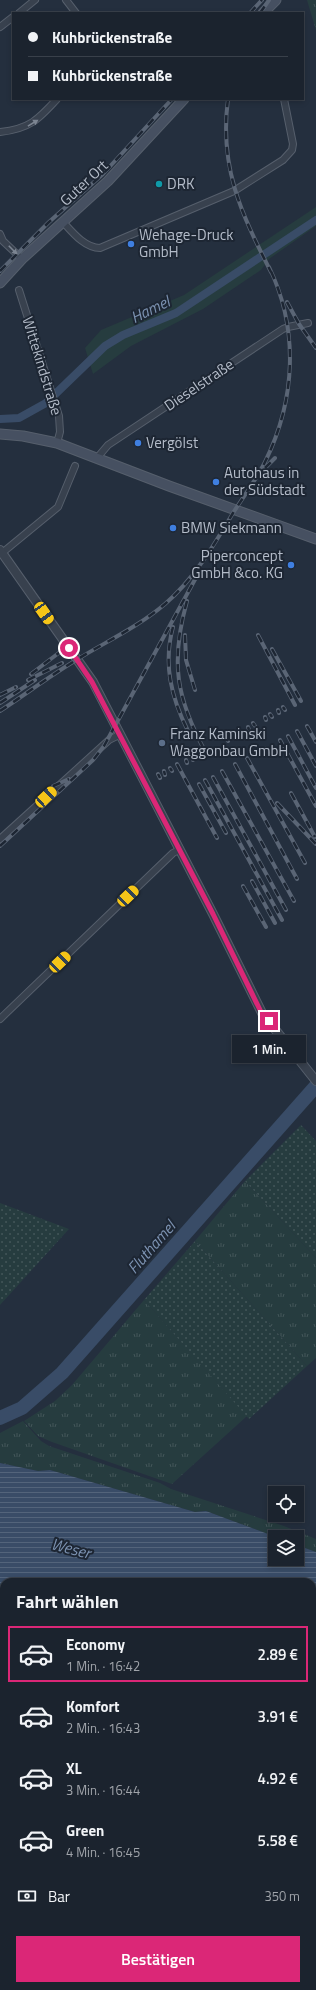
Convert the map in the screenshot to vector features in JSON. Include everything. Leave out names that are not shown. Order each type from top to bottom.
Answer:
[{"type":"main road","points":[[264,12],[276,0]]},
{"type":"main road","name":"Guter Ort","points":[[0,283],[22,260],[108,181],[183,100]]},
{"type":"main road","points":[[0,434],[29,436],[57,443],[168,486],[316,539]]},
{"type":"street","points":[[19,12],[35,0]]},
{"type":"street","points":[[66,0],[75,12]]},
{"type":"street","points":[[0,27],[12,18]]},
{"type":"street","points":[[0,132],[27,127],[39,119],[56,100]]},
{"type":"street","points":[[63,222],[86,244],[100,248],[246,184],[283,160],[292,150],[292,137],[284,100]]},
{"type":"street","points":[[0,234],[3,241],[22,260]]},
{"type":"street","name":"Wittekindstraße","points":[[19,290],[49,387],[57,406],[60,432],[57,443]]},
{"type":"street","name":"Dieselstraße","points":[[97,458],[108,445],[282,329],[288,326],[308,323]]},
{"type":"street","points":[[75,466],[58,507],[1,552],[89,677],[262,1014],[316,1081]]},
{"type":"street","points":[[0,840],[109,740],[119,735]]},
{"type":"street","points":[[0,1019],[173,853],[179,850]]},
{"type":"green space","points":[[307,0],[316,0],[316,30]]},
{"type":"green space","points":[[316,207],[316,226],[269,259],[261,270],[203,309],[131,346],[93,374],[85,348],[101,330],[184,295]]},
{"type":"green space","points":[[301,1125],[316,1141],[316,1258],[245,1181]]},
{"type":"green space","points":[[245,1181],[316,1258],[316,1358],[307,1366],[195,1241]]},
{"type":"green space","points":[[0,1203],[69,1229],[0,1305]]},
{"type":"green space","points":[[195,1241],[307,1366],[249,1419],[144,1300]]},
{"type":"green space","points":[[144,1300],[247,1416],[172,1484],[52,1442],[38,1436],[24,1421],[55,1401],[72,1385]]},
{"type":"green space","points":[[23,1421],[41,1441],[49,1446],[294,1530],[268,1530],[268,1534],[206,1511],[195,1512],[50,1470],[38,1471],[0,1463],[0,1433]]},
{"type":"green space","points":[[304,1534],[316,1539],[316,1552],[304,1548]]},
{"type":"water","name":"Weser","points":[[0,1463],[38,1471],[50,1470],[195,1512],[206,1511],[268,1534],[268,1566],[304,1566],[304,1548],[316,1552],[316,1578],[0,1578]]},
{"type":"waterway","name":"Hamel","points":[[0,419],[19,418],[46,403],[105,346],[123,335],[176,313],[316,220]]},
{"type":"waterway","name":"Fluthamel","points":[[0,1418],[22,1408],[62,1373],[316,1086]]},
{"type":"railway","points":[[251,12],[262,0]]},
{"type":"railway","points":[[261,12],[269,0]]},
{"type":"railway","points":[[0,271],[49,222],[103,174],[171,100]]},
{"type":"railway","points":[[228,100],[226,124],[227,146],[235,189],[250,230],[271,272]]},
{"type":"railway","points":[[0,711],[68,665],[144,620],[165,604],[185,584],[203,561],[258,475],[275,438],[283,414],[288,389],[290,364],[289,339],[285,315],[279,291],[269,267]]},
{"type":"railway","points":[[287,302],[299,324],[316,348]]},
{"type":"railway","points":[[265,468],[275,458]]},
{"type":"railway","points":[[0,846],[93,760],[104,746],[198,574]]},
{"type":"railway","points":[[187,601],[179,643],[179,679],[182,697],[188,715],[206,753]]},
{"type":"railway","points":[[173,627],[169,654],[170,680],[177,706],[188,731]]},
{"type":"railway","points":[[185,635],[186,660],[195,690]]},
{"type":"railway","points":[[258,635],[295,705]]},
{"type":"railway","points":[[272,649],[301,701]]},
{"type":"railway","points":[[31,674],[60,652]]},
{"type":"railway","points":[[28,680],[62,663]]},
{"type":"railway","points":[[0,703],[35,680]]},
{"type":"railway","points":[[0,695],[16,687]]},
{"type":"railway","points":[[307,726],[316,742]]},
{"type":"railway","points":[[297,731],[316,766]]},
{"type":"railway","points":[[288,736],[316,788]]},
{"type":"railway","points":[[280,740],[316,806]]},
{"type":"railway","points":[[266,748],[268,752]]},
{"type":"railway","points":[[192,756],[193,760]]},
{"type":"railway","points":[[247,758],[305,863]]},
{"type":"railway","points":[[177,764],[217,838]]},
{"type":"railway","points":[[235,764],[297,879]]},
{"type":"railway","points":[[164,771],[165,775]]},
{"type":"railway","points":[[222,771],[294,901]]},
{"type":"railway","points":[[158,774],[160,778]]},
{"type":"railway","points":[[213,777],[286,910]]},
{"type":"railway","points":[[53,786],[69,779]]},
{"type":"railway","points":[[205,780],[282,920]]},
{"type":"railway","points":[[199,784],[226,833]]},
{"type":"railway","points":[[291,793],[315,837]]},
{"type":"railway","points":[[277,803],[316,844]]},
{"type":"railway","points":[[252,881],[275,923]]},
{"type":"railway","points":[[243,886],[266,927]]},
{"type":"place","name":"DRK","points":[[159,184]]},
{"type":"place","name":"Wehage-Druck GmbH","points":[[131,244]]},
{"type":"place","name":"Vergölst","points":[[138,443]]},
{"type":"place","name":"Autohaus in der Südstadt","points":[[216,482]]},
{"type":"place","name":"BMW Siekmann","points":[[173,528]]},
{"type":"place","name":"Piperconcept GmbH &co. KG","points":[[291,565]]},
{"type":"place","name":"Franz Kaminski Waggonbau GmbH","points":[[162,743]]},
{"type":"route","points":[[69,648],[76,656],[92,682],[213,914],[262,1014],[269,1021]]}]
